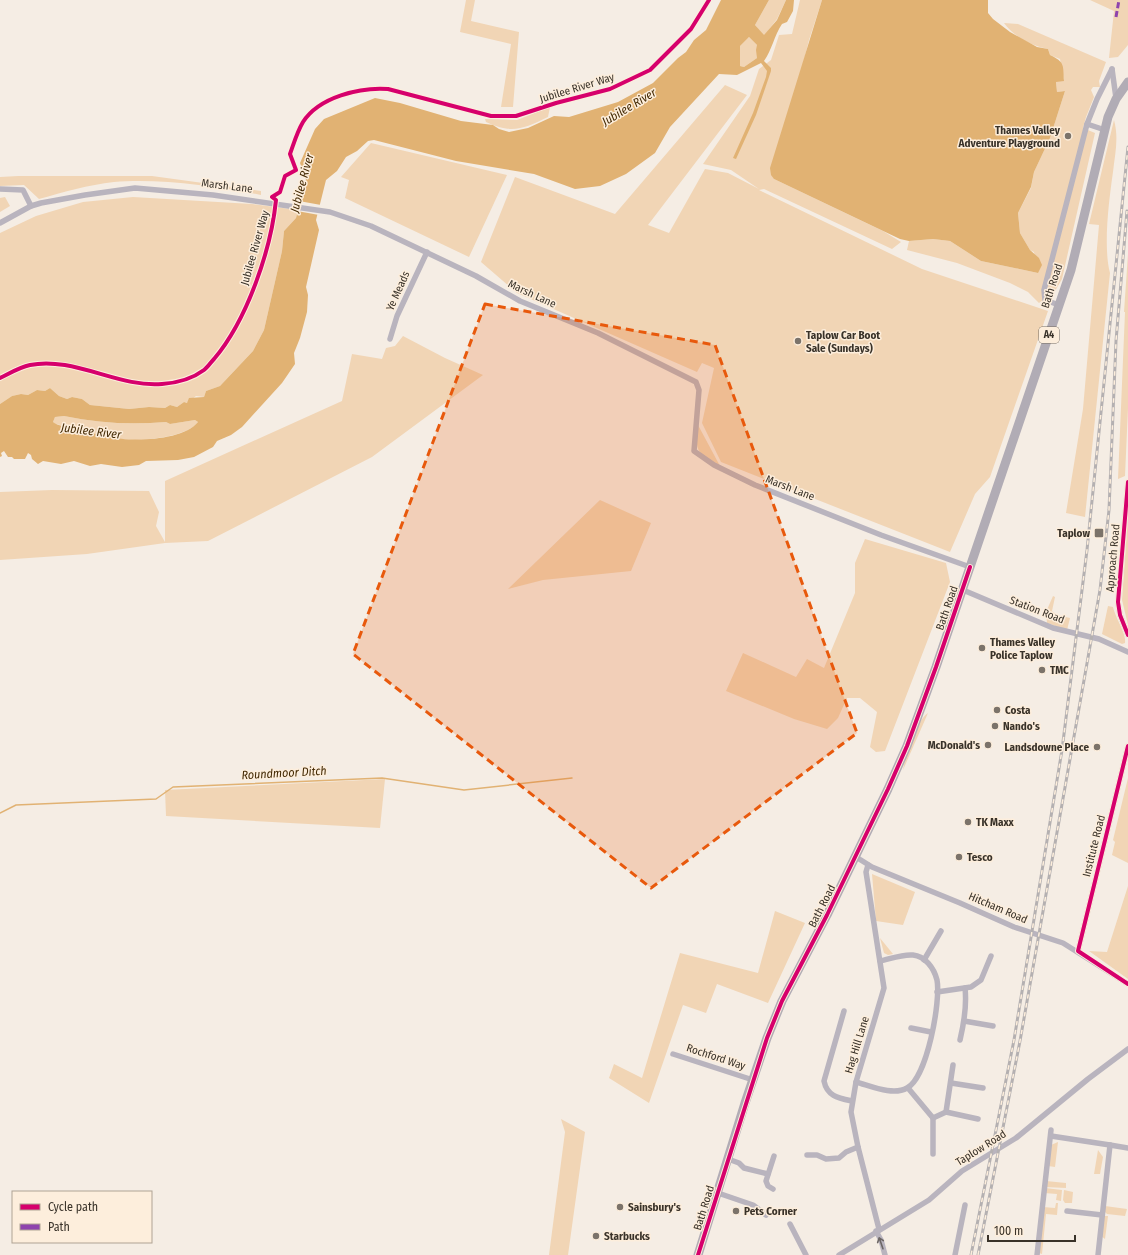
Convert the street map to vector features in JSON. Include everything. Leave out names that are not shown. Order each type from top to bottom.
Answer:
[{"type":"main road","name":"Bath Road","points":[[698,1255],[753,1080],[782,1001],[856,857],[907,746],[963,590],[1071,270],[1105,130],[1116,99],[1128,82]]},
{"type":"street","points":[[1059,305],[1045,300],[1044,290],[1087,124],[1097,99],[1112,69],[1116,99]]},
{"type":"street","points":[[1087,124],[1105,130]]},
{"type":"street","name":"Marsh Lane","points":[[0,223],[31,206],[85,195],[135,188],[180,191],[287,205],[330,212],[371,226],[476,276],[520,301],[598,333],[696,382],[699,390],[694,451],[714,465],[755,485],[881,535],[970,567]]},
{"type":"street","points":[[0,189],[23,190],[31,206]]},
{"type":"street","name":"Ye Meads","points":[[390,339],[397,316],[427,252]]},
{"type":"street","name":"Approach Road","points":[[1128,482],[1118,602],[1120,615],[1128,635]]},
{"type":"street","name":"Station Road","points":[[963,590],[1053,628],[1099,639],[1128,652]]},
{"type":"street","name":"Institute Road","points":[[1078,951],[1128,746]]},
{"type":"street","name":"Hitcham Road","points":[[856,857],[868,865],[1014,927],[1059,941],[1078,951],[1128,984]]},
{"type":"street","name":"Hag Hill Lane","points":[[868,865],[866,872],[884,988],[856,1082],[851,1112],[877,1230],[885,1255]]},
{"type":"street","points":[[924,960],[941,931]]},
{"type":"street","points":[[856,1082],[890,1091],[900,1091],[908,1088],[919,1073],[931,1032],[937,992],[933,968],[924,960],[914,955],[902,955],[880,961]]},
{"type":"street","points":[[937,992],[972,987],[981,980],[991,956]]},
{"type":"street","points":[[960,1040],[964,1021],[966,999],[964,988]]},
{"type":"street","points":[[844,1010],[824,1081],[830,1094],[852,1101]]},
{"type":"street","points":[[964,1021],[993,1026]]},
{"type":"street","points":[[911,1028],[931,1032]]},
{"type":"street","name":"Taplow Road","points":[[839,1255],[877,1230],[929,1200],[962,1170],[1016,1138],[1088,1079],[1128,1049]]},
{"type":"street","name":"Rochford Way","points":[[673,1054],[753,1080]]},
{"type":"street","points":[[946,1112],[953,1065]]},
{"type":"street","points":[[951,1083],[983,1088]]},
{"type":"street","points":[[908,1088],[933,1118],[933,1154]]},
{"type":"street","points":[[933,1118],[946,1112],[978,1119]]},
{"type":"street","points":[[1037,1255],[1051,1133],[1128,1148]]},
{"type":"street","points":[[1098,1255],[1110,1145]]},
{"type":"street","points":[[807,1155],[817,1155],[826,1159],[839,1158],[846,1152],[858,1147]]},
{"type":"street","points":[[772,1189],[768,1186],[766,1181],[774,1156]]},
{"type":"street","points":[[728,1159],[739,1163],[744,1168],[768,1174]]},
{"type":"street","points":[[718,1193],[753,1205],[766,1215]]},
{"type":"street","points":[[956,1255],[965,1205]]},
{"type":"street","points":[[1067,1211],[1102,1216]]},
{"type":"street","points":[[790,1224],[806,1255]]},
{"type":"highlighted area","points":[[485,304],[715,345],[857,733],[651,888],[353,654]]},
{"type":"shaded area","points":[[466,0],[475,0],[471,21],[519,32],[513,107],[501,107],[511,44],[460,32]]},
{"type":"shaded area","points":[[769,0],[786,0],[777,19],[764,36],[755,25]]},
{"type":"shaded area","points":[[800,0],[822,0],[809,40],[774,179],[883,231],[901,242],[892,249],[764,189],[759,190],[922,269],[1048,311],[990,477],[975,494],[950,552],[721,462],[702,423],[714,368],[702,363],[697,372],[517,293],[481,262],[515,177],[615,214],[725,85],[747,95],[648,225],[669,233],[705,169],[728,173],[759,189],[731,170],[703,164],[750,96],[759,69],[771,60],[779,35],[792,34]]},
{"type":"shaded area","points":[[1090,0],[1128,0],[1128,45],[1118,57],[1109,58],[1114,11]]},
{"type":"shaded area","points":[[1004,23],[1018,24],[1106,62],[1099,81],[1100,87],[1093,87],[1091,90],[1094,97],[1083,128],[1095,133],[1062,279],[1055,291],[1039,303],[1028,292],[1010,283],[957,263],[907,250],[909,241],[933,239],[950,241],[981,261],[1038,273],[1034,252],[1030,250],[1020,233],[1018,213],[1031,188],[1034,172],[1050,138],[1065,91],[1057,92],[1056,81],[1064,80],[1060,59],[1050,55],[1048,49],[1036,46],[1018,37]]},
{"type":"shaded area","points":[[749,37],[757,45],[757,58],[744,67],[740,66],[740,46]]},
{"type":"shaded area","points":[[550,107],[548,117],[524,127],[510,129],[503,128],[486,122],[485,119],[517,120]]},
{"type":"shaded area","points":[[1114,120],[1116,146],[1108,209],[1107,237],[1110,273],[1085,517],[1066,513],[1083,409],[1099,225],[1089,224]]},
{"type":"shaded area","points":[[371,143],[507,175],[469,257],[345,198],[349,180],[341,177]]},
{"type":"shaded area","points":[[152,176],[261,191],[261,195],[188,184],[131,181],[95,185],[39,199],[24,185],[0,186],[0,177]]},
{"type":"shaded area","points":[[5,197],[10,206],[0,212],[0,198]]},
{"type":"shaded area","points":[[133,197],[252,204],[298,210],[296,218],[284,231],[282,251],[264,330],[253,351],[220,386],[206,391],[204,397],[196,396],[187,403],[184,402],[177,407],[170,405],[165,408],[149,407],[129,409],[90,405],[82,399],[72,397],[67,399],[59,396],[50,388],[45,391],[37,390],[28,395],[21,394],[12,396],[0,404],[0,233],[36,216],[83,202]]},
{"type":"shaded area","points":[[1128,254],[1128,408],[1125,476],[1118,479],[1124,312]]},
{"type":"shaded area","points":[[403,336],[445,358],[483,375],[372,457],[208,541],[165,543],[87,554],[0,560],[0,492],[52,490],[149,491],[159,512],[156,526],[165,542],[165,481],[342,401],[352,354],[382,359],[386,348],[395,346]]},
{"type":"shaded area","points":[[64,416],[115,423],[166,422],[170,424],[195,420],[198,422],[190,429],[174,435],[133,440],[117,439],[55,424],[53,422],[55,417]]},
{"type":"shaded area","points":[[698,425],[720,466],[702,454],[699,450],[697,446]]},
{"type":"shaded area","points":[[600,500],[651,523],[631,571],[543,580],[508,589]]},
{"type":"shaded area","points":[[1128,516],[1128,625],[1122,600]]},
{"type":"shaded area","points":[[865,539],[946,563],[950,582],[885,751],[876,752],[870,747],[877,712],[860,698],[847,698],[838,718],[827,729],[794,719],[726,691],[743,653],[796,677],[807,659],[824,668],[855,593],[855,563]]},
{"type":"shaded area","points":[[1053,596],[1055,597],[1052,611],[1057,615],[1070,618],[1067,630],[1047,623],[1046,612]]},
{"type":"shaded area","points":[[1108,606],[1113,607],[1124,635],[1125,643],[1122,644],[1102,634]]},
{"type":"shaded area","points":[[928,713],[903,770],[906,756],[915,731],[919,723]]},
{"type":"shaded area","points":[[1128,778],[1128,863],[1112,855],[1115,842],[1113,840]]},
{"type":"shaded area","points":[[385,779],[380,828],[166,816],[165,790]]},
{"type":"shaded area","points":[[872,874],[915,892],[903,925],[876,921]]},
{"type":"shaded area","points":[[1128,886],[1128,979],[1089,951],[1107,952]]},
{"type":"shaded area","points":[[775,911],[805,923],[768,1003],[717,984],[706,1013],[683,1005],[649,1103],[609,1078],[614,1064],[642,1078],[680,953],[758,973]]},
{"type":"shaded area","points":[[880,938],[893,954],[888,955],[884,953]]},
{"type":"shaded area","points":[[561,1119],[585,1132],[568,1255],[549,1255],[565,1132]]},
{"type":"shaded area","points":[[1058,1142],[1055,1167],[1048,1166],[1051,1145]]},
{"type":"shaded area","points":[[1098,1150],[1103,1157],[1100,1174],[1094,1174]]},
{"type":"shaded area","points":[[1046,1181],[1066,1183],[1066,1188],[1045,1187]]},
{"type":"shaded area","points":[[1045,1188],[1062,1190],[1061,1201],[1056,1200],[1057,1194],[1044,1193]]},
{"type":"shaded area","points":[[1064,1190],[1073,1192],[1072,1203],[1065,1203],[1063,1200]]},
{"type":"shaded area","points":[[1056,1203],[1058,1203],[1057,1215],[1046,1214],[1042,1254],[1039,1253],[1043,1207],[1055,1208]]},
{"type":"shaded area","points":[[1105,1206],[1127,1209],[1125,1216],[1107,1214],[1104,1211]]},
{"type":"shaded area","points":[[1104,1216],[1108,1216],[1105,1239],[1101,1236]]},
{"type":"water","name":"Jubilee River","points":[[721,0],[769,0],[755,25],[764,35],[777,20],[786,0],[794,0],[793,11],[787,22],[782,24],[779,29],[764,61],[771,68],[771,71],[756,115],[736,159],[733,158],[753,113],[766,77],[767,71],[761,63],[737,75],[719,74],[670,127],[655,153],[626,174],[600,186],[575,189],[534,174],[456,161],[374,140],[368,141],[357,151],[346,157],[337,171],[326,180],[316,220],[319,230],[306,287],[308,295],[307,312],[294,353],[295,364],[282,383],[242,427],[231,435],[217,441],[213,447],[194,457],[178,460],[146,461],[139,465],[122,467],[101,464],[90,466],[74,461],[61,464],[43,461],[38,464],[28,453],[25,459],[14,459],[12,457],[8,457],[4,451],[1,453],[2,456],[0,457],[0,404],[12,396],[21,394],[28,395],[37,390],[45,391],[50,388],[59,396],[67,399],[72,397],[82,399],[90,405],[129,409],[149,407],[165,408],[170,405],[177,407],[184,402],[187,403],[189,398],[204,397],[206,391],[220,386],[253,351],[264,330],[282,251],[284,231],[296,218],[306,180],[300,163],[315,129],[324,119],[375,98],[400,103],[461,121],[493,125],[499,129],[509,132],[528,128],[554,116],[569,117],[618,102],[653,83],[686,52],[694,40],[706,30]],"holes":[[[749,37],[757,45],[757,58],[744,67],[740,66],[740,46]],[[64,416],[115,423],[166,422],[170,424],[195,420],[198,422],[191,428],[181,433],[169,436],[143,439],[119,439],[76,428],[61,426],[53,422],[55,417]]]},
{"type":"water","points":[[822,0],[988,0],[988,13],[993,19],[1010,32],[1037,47],[1048,49],[1050,55],[1061,62],[1064,81],[1056,82],[1057,92],[1065,91],[1050,138],[1034,172],[1031,187],[1018,213],[1020,233],[1030,250],[1039,258],[1042,265],[1038,273],[981,261],[950,241],[933,239],[909,241],[900,239],[774,179],[771,175],[770,168]]},
{"type":"pier","points":[[299,201],[321,205],[319,215],[297,211]]},
{"type":"waterway","name":"Roundmoor Ditch","points":[[0,813],[16,805],[156,799],[173,787],[382,778],[464,790],[572,778]]},
{"type":"railway","points":[[971,1255],[1014,1040],[1062,750],[1087,550],[1128,147]]},
{"type":"railway","points":[[978,1255],[1020,1041],[1100,590],[1109,510],[1116,341],[1127,211]]},
{"type":"marked path","points":[[1116,17],[1119,0]]},
{"type":"cycle path","name":"Jubilee River Way","points":[[0,378],[26,366],[46,363],[79,368],[129,381],[146,384],[162,384],[178,382],[205,369],[226,343],[237,325],[256,284],[269,240],[273,220],[276,200],[272,197],[280,192],[285,176],[296,170],[290,154],[299,130],[310,113],[330,100],[353,92],[388,89],[491,116],[516,116],[556,103],[610,89],[650,70],[691,29],[709,0]]},
{"type":"cycle path","points":[[1128,482],[1118,602],[1120,615],[1128,635]]},
{"type":"cycle path","points":[[698,1255],[767,1038],[782,1001],[827,915],[888,789],[907,746],[970,567]]},
{"type":"cycle path","points":[[1128,746],[1078,951],[1128,984]]},
{"type":"place","name":"Thames Valley Adventure Playground","points":[[1068,136]]},
{"type":"place","name":"Taplow Car Boot Sale (Sundays)","points":[[798,341]]},
{"type":"place","name":"Taplow","points":[[1099,533]]},
{"type":"place","name":"Thames Valley Police Taplow","points":[[982,648]]},
{"type":"place","name":"TMC","points":[[1042,670]]},
{"type":"place","name":"Costa","points":[[997,710]]},
{"type":"place","name":"Nando's","points":[[995,726]]},
{"type":"place","name":"McDonald's","points":[[988,745]]},
{"type":"place","name":"Landsdowne Place","points":[[1097,747]]},
{"type":"place","name":"TK Maxx","points":[[968,822]]},
{"type":"place","name":"Tesco","points":[[959,857]]},
{"type":"place","name":"Sainsbury's","points":[[620,1207]]},
{"type":"place","name":"Pets Corner","points":[[736,1211]]},
{"type":"place","name":"Starbucks","points":[[596,1236]]}]
